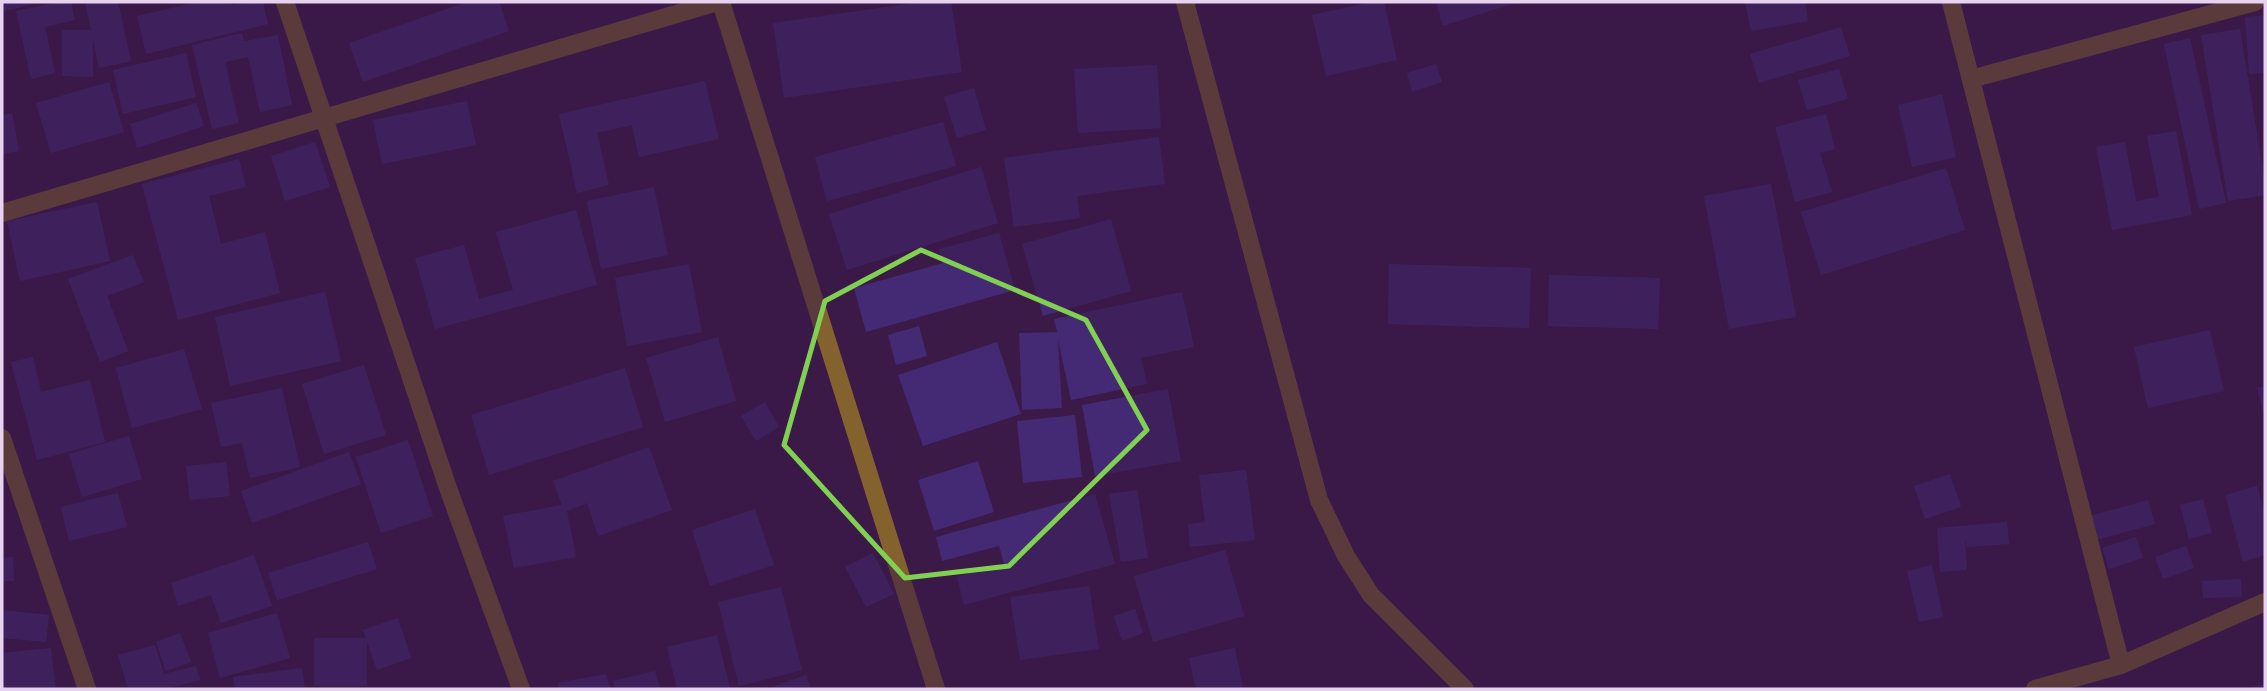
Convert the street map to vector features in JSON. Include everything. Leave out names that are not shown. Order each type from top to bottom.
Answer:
[{"type":"street","points":[[285,2],[444,475],[521,689]]},
{"type":"street","points":[[2,213],[719,2],[936,689]]},
{"type":"street","points":[[1185,2],[1319,500],[1346,556],[1371,595],[1465,689]]},
{"type":"street","points":[[1951,2],[2122,665]]},
{"type":"street","points":[[1971,79],[2255,2]]},
{"type":"street","points":[[2,438],[87,689]]},
{"type":"street","points":[[2035,689],[2122,665],[2265,602]]},
{"type":"highlighted area","points":[[921,250],[1086,320],[1147,430],[1009,566],[905,578],[784,445],[825,301]]},
{"type":"building","points":[[2,2],[36,2],[36,3],[2,12]]},
{"type":"building","points":[[71,2],[75,20],[45,27],[55,73],[31,79],[16,11]]},
{"type":"building","points":[[85,2],[118,2],[131,61],[99,68],[93,39],[93,77],[62,76],[62,30],[91,30]]},
{"type":"building","points":[[198,2],[231,2],[232,5],[263,2],[268,24],[146,54],[137,16]]},
{"type":"building","points":[[467,2],[499,2],[509,31],[363,82],[349,43]]},
{"type":"building","points":[[922,2],[951,2],[962,72],[784,98],[773,23]]},
{"type":"building","points":[[1372,2],[1384,2],[1397,60],[1326,76],[1312,15]]},
{"type":"building","points":[[1436,2],[1518,2],[1443,26]]},
{"type":"building","points":[[1745,2],[1805,2],[1808,21],[1751,31]]},
{"type":"building","points":[[2265,15],[2265,73],[2249,74],[2245,17]]},
{"type":"building","points":[[1841,27],[1850,56],[1759,83],[1750,54]]},
{"type":"building","points":[[2240,29],[2265,195],[2228,201],[2201,35]]},
{"type":"building","points":[[242,33],[244,41],[278,35],[292,105],[260,112],[248,57],[225,62],[239,123],[212,129],[192,45]]},
{"type":"building","points":[[2190,38],[2226,203],[2199,209],[2164,44]]},
{"type":"building","points":[[186,53],[196,97],[123,114],[113,70]]},
{"type":"building","points":[[1436,64],[1442,82],[1412,92],[1407,73]]},
{"type":"building","points":[[1157,65],[1161,128],[1078,133],[1074,69]]},
{"type":"building","points":[[1839,69],[1848,99],[1807,110],[1798,80]]},
{"type":"building","points":[[705,81],[719,139],[639,157],[632,125],[597,133],[609,185],[577,193],[559,114]]},
{"type":"building","points":[[109,82],[124,132],[51,153],[36,103]]},
{"type":"building","points":[[974,88],[986,130],[957,138],[944,97]]},
{"type":"building","points":[[1942,94],[1956,157],[1912,167],[1898,105]]},
{"type":"building","points":[[467,101],[476,145],[382,164],[373,120]]},
{"type":"building","points":[[196,103],[204,126],[137,148],[130,124]]},
{"type":"building","points":[[12,113],[19,151],[2,154],[2,115]]},
{"type":"building","points":[[1826,114],[1835,149],[1820,153],[1832,192],[1795,202],[1775,127]]},
{"type":"building","points":[[943,122],[956,166],[827,201],[815,157]]},
{"type":"building","points":[[2176,131],[2192,215],[2112,230],[2096,147],[2125,142],[2136,201],[2159,197],[2147,136]]},
{"type":"building","points":[[1159,137],[1165,184],[1077,196],[1080,218],[1014,227],[1004,158]]},
{"type":"building","points":[[315,142],[330,187],[285,201],[271,156]]},
{"type":"building","points":[[239,159],[246,187],[209,196],[221,244],[265,232],[280,293],[178,320],[142,184]]},
{"type":"building","points":[[981,167],[998,223],[847,270],[829,214]]},
{"type":"building","points":[[1946,168],[1965,230],[1821,275],[1801,212]]},
{"type":"building","points":[[1771,184],[1796,317],[1729,329],[1704,196]]},
{"type":"building","points":[[654,187],[668,255],[601,269],[587,201]]},
{"type":"building","points":[[97,202],[110,261],[20,281],[7,221]]},
{"type":"building","points":[[576,210],[597,285],[435,329],[415,258],[464,245],[479,299],[513,290],[496,232]]},
{"type":"building","points":[[1111,219],[1131,291],[1043,316],[1022,244]]},
{"type":"building","points":[[999,233],[1015,290],[866,332],[854,288],[943,263],[939,249]]},
{"type":"building","points":[[133,255],[144,282],[107,296],[128,351],[100,362],[68,279]]},
{"type":"building","points":[[689,264],[702,332],[627,346],[615,278]]},
{"type":"building","points":[[1389,264],[1531,268],[1529,328],[1388,324]]},
{"type":"building","points":[[1549,275],[1660,278],[1658,329],[1548,326]]},
{"type":"building","points":[[325,292],[341,361],[230,386],[215,317]]},
{"type":"building","points":[[1182,292],[1194,347],[1141,358],[1147,384],[1071,400],[1058,340],[1062,408],[1022,410],[1019,333],[1057,332],[1054,319]]},
{"type":"building","points":[[919,326],[927,356],[896,365],[888,335]]},
{"type":"building","points":[[2210,330],[2224,391],[2148,408],[2134,347]]},
{"type":"building","points":[[718,337],[736,401],[665,422],[646,358]]},
{"type":"building","points":[[997,342],[1021,414],[923,446],[898,375]]},
{"type":"building","points":[[184,349],[202,409],[132,428],[116,368]]},
{"type":"building","points":[[33,357],[41,392],[90,380],[105,442],[37,460],[11,362]]},
{"type":"building","points":[[364,365],[386,435],[324,454],[302,384]]},
{"type":"building","points":[[625,368],[643,427],[489,475],[471,415]]},
{"type":"building","points":[[2265,386],[2265,414],[2264,414],[2257,388]]},
{"type":"building","points":[[282,388],[300,467],[250,478],[242,443],[221,447],[211,403]]},
{"type":"building","points":[[1168,389],[1181,461],[1095,476],[1082,405]]},
{"type":"building","points":[[765,402],[779,427],[756,441],[741,416]]},
{"type":"building","points":[[1075,415],[1082,477],[1023,483],[1017,421]]},
{"type":"building","points":[[129,436],[142,479],[82,497],[69,454]]},
{"type":"building","points":[[408,440],[433,516],[381,533],[356,457]]},
{"type":"building","points":[[649,447],[672,510],[598,536],[587,503],[567,511],[576,557],[514,568],[503,516],[562,505],[553,481]]},
{"type":"building","points":[[349,452],[361,484],[252,523],[241,491]]},
{"type":"building","points":[[978,461],[994,512],[934,531],[918,480]]},
{"type":"building","points":[[226,462],[230,496],[190,500],[186,466]]},
{"type":"building","points":[[1246,470],[1255,540],[1190,547],[1188,524],[1205,522],[1199,475]]},
{"type":"building","points":[[1950,474],[1961,507],[1925,519],[1914,486]]},
{"type":"building","points":[[2257,486],[2265,516],[2265,555],[2243,562],[2225,495]]},
{"type":"building","points":[[1137,490],[1148,558],[1121,562],[1109,494]]},
{"type":"building","points":[[118,493],[127,527],[69,541],[61,507]]},
{"type":"building","points":[[1095,494],[1115,564],[964,605],[957,577],[1004,564],[999,546],[942,561],[936,537]]},
{"type":"building","points":[[2203,499],[2212,533],[2189,539],[2180,505]]},
{"type":"building","points":[[2148,500],[2155,524],[2096,540],[2090,516]]},
{"type":"building","points":[[755,509],[774,565],[710,586],[692,530]]},
{"type":"building","points":[[2007,522],[2009,544],[1967,547],[1965,539],[1967,570],[1940,572],[1937,528]]},
{"type":"building","points":[[2136,537],[2143,558],[2109,569],[2102,548]]},
{"type":"building","points":[[368,542],[377,569],[277,600],[268,573]]},
{"type":"building","points":[[2186,546],[2194,568],[2163,579],[2155,557]]},
{"type":"building","points":[[1225,550],[1244,616],[1153,642],[1134,576]]},
{"type":"building","points":[[873,553],[894,594],[866,607],[845,567]]},
{"type":"building","points":[[254,555],[272,606],[221,623],[211,595],[178,606],[171,583]]},
{"type":"building","points":[[13,557],[14,581],[2,581],[2,558]]},
{"type":"building","points":[[1932,565],[1943,617],[1919,622],[1907,571]]},
{"type":"building","points":[[2241,579],[2242,597],[2203,598],[2202,581]]},
{"type":"building","points":[[1089,586],[1099,649],[1020,660],[1010,597]]},
{"type":"building","points":[[781,587],[802,670],[739,686],[718,602]]},
{"type":"building","points":[[1135,609],[1143,633],[1122,641],[1114,616]]},
{"type":"building","points":[[2,610],[49,615],[46,642],[2,638]]},
{"type":"building","points":[[277,613],[290,658],[220,678],[208,633]]},
{"type":"building","points":[[398,618],[411,658],[377,670],[367,641],[367,686],[314,686],[314,638],[366,638],[363,630]]},
{"type":"building","points":[[180,633],[191,662],[166,671],[156,642]]},
{"type":"building","points":[[717,635],[730,689],[677,689],[667,647]]},
{"type":"building","points":[[155,645],[164,674],[196,666],[200,680],[164,689],[128,689],[118,655]]},
{"type":"building","points":[[51,648],[56,689],[2,689],[2,653]]},
{"type":"building","points":[[1235,648],[1243,689],[1196,689],[1189,658]]},
{"type":"building","points":[[302,668],[305,689],[235,689],[233,677]]},
{"type":"building","points":[[655,671],[660,689],[615,689],[613,681]]},
{"type":"building","points":[[606,674],[610,689],[559,689],[558,683]]},
{"type":"building","points":[[806,675],[811,689],[767,689]]},
{"type":"building","points":[[2265,684],[2265,689],[2246,689],[2246,688]]}]
